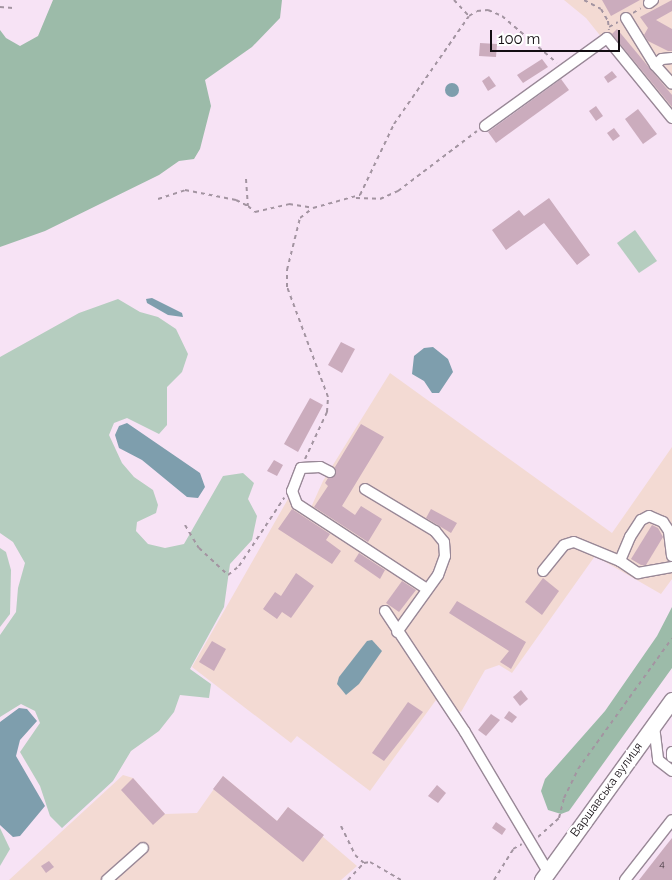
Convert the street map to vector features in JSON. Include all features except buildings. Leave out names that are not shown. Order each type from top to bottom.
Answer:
[{"type":"highway","name":"Варшавська вулиця","points":[[545,876],[672,701]]},
{"type":"lane","points":[[626,18],[655,65],[672,84]]},
{"type":"lane","points":[[485,126],[607,38],[672,118]]},
{"type":"lane","points":[[655,65],[662,59],[672,58]]},
{"type":"lane","points":[[330,472],[320,467],[301,468],[292,491],[297,504],[427,589]]},
{"type":"lane","points":[[365,489],[435,531],[444,542],[445,556],[438,575],[397,632]]},
{"type":"lane","points":[[620,561],[630,537],[641,520],[649,516],[663,522],[668,531],[672,556]]},
{"type":"lane","points":[[543,571],[564,545],[574,542],[620,561],[638,573],[672,567]]},
{"type":"lane","points":[[385,611],[397,632],[466,732],[529,841],[545,876]]},
{"type":"lane","points":[[654,726],[658,760],[672,771]]},
{"type":"lane","points":[[672,752],[672,757]]},
{"type":"lane","points":[[625,880],[672,820]]},
{"type":"lane","points":[[108,880],[143,848]]},
{"type":"path","points":[[454,0],[469,16]]},
{"type":"path","points":[[584,0],[590,2],[607,16],[609,27],[607,38]]},
{"type":"path","points":[[590,2],[594,0]]},
{"type":"path","points":[[626,18],[651,1]]},
{"type":"path","points":[[0,7],[13,8]]},
{"type":"path","points":[[356,198],[363,191],[385,139],[469,16],[488,10],[502,16],[534,46],[565,68]]},
{"type":"path","points":[[158,199],[185,190],[236,200],[259,213],[289,204],[313,208],[356,198],[380,199],[398,191],[454,146],[485,126]]},
{"type":"path","points":[[246,179],[248,206]]},
{"type":"path","points":[[301,468],[328,406],[326,391],[287,287],[296,228],[300,218],[313,208]]},
{"type":"path","points":[[185,525],[199,548],[228,575],[239,566],[292,491]]},
{"type":"path","points":[[494,880],[513,849],[542,835],[559,818],[564,798],[578,768],[672,638]]},
{"type":"path","points":[[341,826],[355,855],[364,863]]},
{"type":"path","points":[[348,880],[364,863],[370,862],[401,880]]},
{"type":"shaded area","points":[[564,0],[672,0],[672,125],[586,18]]},
{"type":"shaded area","points":[[390,373],[612,533],[672,447],[672,579],[661,594],[595,556],[512,673],[499,665],[485,670],[461,712],[436,700],[370,791],[297,736],[291,743],[192,667],[288,499],[308,514],[323,481]]},
{"type":"shaded area","points":[[123,775],[133,778],[165,814],[197,813],[223,776],[277,821],[288,807],[357,866],[341,880],[9,880]]},
{"type":"green space","points":[[53,0],[282,0],[280,18],[252,47],[205,80],[211,106],[200,149],[194,159],[179,161],[159,175],[45,231],[0,247],[0,30],[6,38],[20,46],[38,36]]},
{"type":"green space","points":[[635,230],[657,261],[639,273],[617,243]]},
{"type":"green space","points":[[118,299],[140,312],[158,317],[176,329],[188,354],[182,372],[167,387],[167,425],[159,434],[127,418],[114,423],[109,435],[122,463],[134,477],[153,490],[158,505],[156,513],[137,522],[136,531],[148,544],[165,548],[184,544],[223,476],[243,473],[254,483],[248,499],[257,516],[252,540],[230,564],[224,607],[190,669],[211,684],[209,698],[180,695],[174,712],[159,731],[131,751],[113,781],[62,828],[50,816],[40,786],[20,752],[40,723],[35,711],[21,704],[0,717],[0,635],[16,612],[18,588],[25,563],[13,542],[0,533],[0,357],[79,313]]},
{"type":"green space","points":[[0,548],[6,552],[11,570],[10,614],[0,627]]},
{"type":"green space","points":[[672,607],[672,668],[569,811],[561,814],[548,810],[541,791],[545,779],[605,711],[657,636]]},
{"type":"green space","points":[[0,828],[10,849],[0,866]]},
{"type":"water","points":[[449,83],[455,83],[459,90],[455,97],[449,97],[445,93],[445,87]]},
{"type":"water","points":[[152,298],[182,313],[183,317],[168,315],[147,303],[146,299]]},
{"type":"water","points":[[433,347],[448,359],[453,372],[439,393],[432,393],[424,381],[412,374],[414,356],[424,348]]},
{"type":"water","points":[[127,423],[200,473],[205,487],[198,498],[187,497],[142,460],[119,448],[115,435],[119,426]]},
{"type":"water","points":[[372,640],[382,651],[359,684],[346,695],[337,684],[339,677],[367,641]]},
{"type":"water","points":[[19,708],[27,709],[37,721],[20,740],[16,756],[45,806],[20,836],[13,837],[0,825],[0,722]]}]
